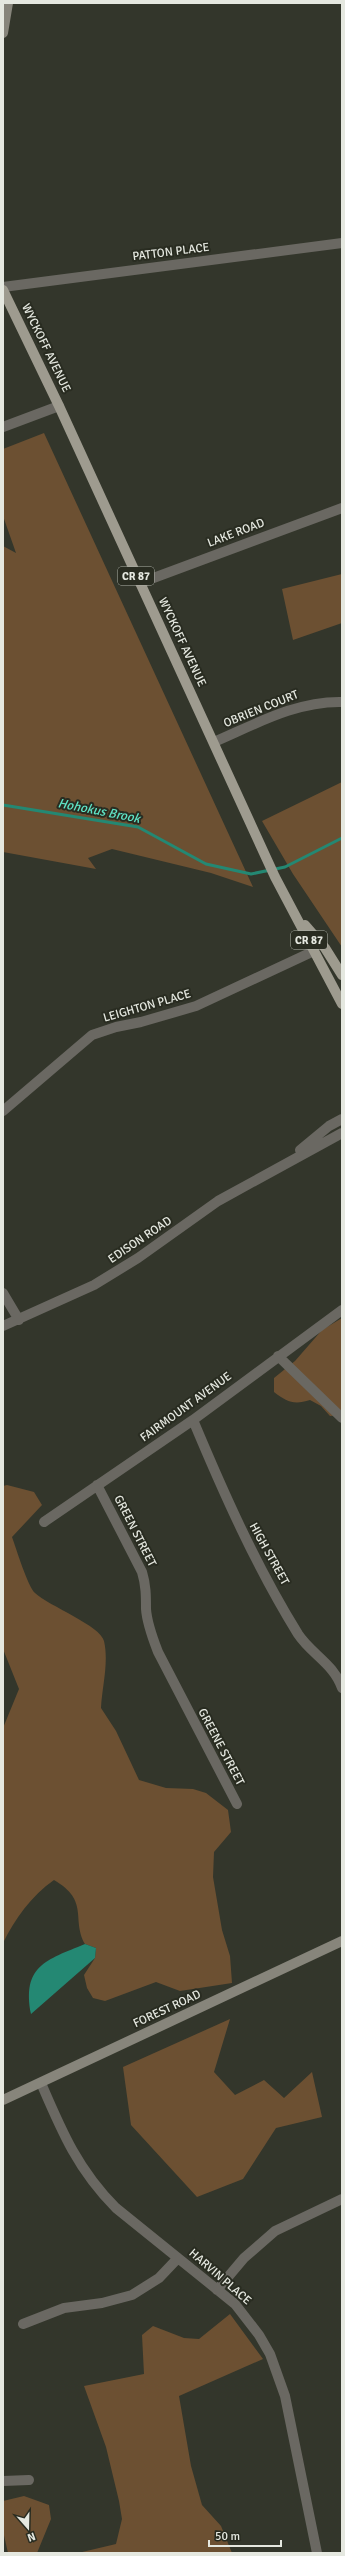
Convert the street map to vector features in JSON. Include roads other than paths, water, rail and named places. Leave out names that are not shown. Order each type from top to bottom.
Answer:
[{"type":"main road","points":[[3,33],[8,3]]},
{"type":"main road","name":"WYCKOFF AVENUE","points":[[3,288],[59,406],[275,877],[295,912],[342,1004]]},
{"type":"main road","points":[[295,912],[325,948],[342,975]]},
{"type":"main road","name":"FOREST ROAD","points":[[3,2100],[342,1941]]},
{"type":"street","name":"PATTON PLACE","points":[[3,288],[342,243]]},
{"type":"street","points":[[3,427],[59,406]]},
{"type":"street","name":"LAKE ROAD","points":[[140,583],[342,508]]},
{"type":"street","name":"OBRIEN COURT","points":[[214,742],[289,710],[308,704],[342,702]]},
{"type":"street","name":"LEIGHTON PLACE","points":[[3,1111],[92,1036],[116,1027],[140,1022],[196,1006],[314,951]]},
{"type":"street","name":"EDISON ROAD","points":[[285,1163],[329,1126],[342,1119]]},
{"type":"street","name":"EDISON ROAD","points":[[3,1326],[76,1294],[111,1275],[138,1258],[218,1201],[342,1133]]},
{"type":"street","points":[[3,1294],[19,1320]]},
{"type":"street","name":"FAIRMOUNT AVENUE","points":[[44,1522],[193,1420],[342,1310]]},
{"type":"street","points":[[278,1356],[342,1418]]},
{"type":"street","name":"HIGH STREET","points":[[193,1420],[231,1511],[299,1635],[329,1666],[342,1688]]},
{"type":"street","name":"GREEN STREET","points":[[97,1485],[142,1572],[146,1584],[146,1609],[155,1645],[183,1702]]},
{"type":"street","name":"GREENE STREET","points":[[183,1702],[237,1804]]},
{"type":"street","name":"HARVIN PLACE","points":[[41,2083],[62,2134],[85,2174],[116,2208],[235,2304],[259,2335],[279,2374],[285,2396],[317,2553]]},
{"type":"street","points":[[217,2290],[244,2258],[275,2231],[342,2199]]},
{"type":"street","points":[[22,2324],[64,2308],[102,2303],[132,2295],[159,2278],[178,2258]]},
{"type":"street","points":[[3,2481],[29,2480]]},
{"type":"water","points":[[85,1944],[96,1948],[95,1958],[31,2014],[29,1998],[30,1985],[34,1975],[40,1967],[59,1955]]},
{"type":"waterway","name":"Hohokus Brook","points":[[3,805],[138,827],[206,864],[251,874],[285,867],[342,838]]}]
